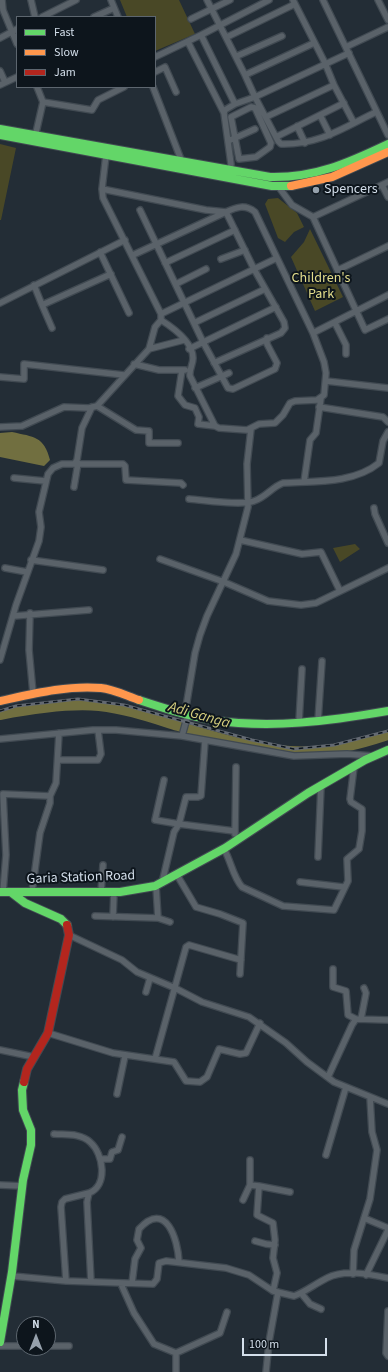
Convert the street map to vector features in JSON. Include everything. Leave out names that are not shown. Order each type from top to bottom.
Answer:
[{"type":"main road","points":[[0,129],[106,155],[153,161],[182,162],[270,178],[293,178],[319,174],[352,161],[388,144]]},
{"type":"main road","points":[[0,135],[35,138],[153,161],[229,178],[278,186],[301,186],[328,180],[388,152]]},
{"type":"main road","points":[[0,701],[32,693],[70,688],[102,688],[214,720],[260,723],[299,722],[348,718],[388,711]]},
{"type":"main road","name":"Garia Station Road","points":[[2,892],[114,892],[132,891],[159,885],[224,848],[321,786],[388,750]]},
{"type":"main road","points":[[0,1342],[12,1276],[23,1186],[32,1136],[22,1110],[22,1090],[27,1069],[39,1051],[48,1033],[56,989],[69,935],[67,926],[61,919],[25,903],[12,892]]},
{"type":"street","points":[[0,38],[14,30],[3,10],[2,0]]},
{"type":"street","points":[[31,0],[35,16]]},
{"type":"street","points":[[44,16],[76,0]]},
{"type":"street","points":[[110,0],[118,16]]},
{"type":"street","points":[[207,0],[237,56],[255,97],[281,144],[321,140],[376,112]]},
{"type":"street","points":[[191,19],[230,0]]},
{"type":"street","points":[[156,57],[188,42],[268,0]]},
{"type":"street","points":[[323,0],[364,82],[376,112],[388,135]]},
{"type":"street","points":[[378,0],[388,20]]},
{"type":"street","points":[[227,37],[294,2],[354,123]]},
{"type":"street","points":[[96,16],[114,8]]},
{"type":"street","points":[[224,113],[225,110],[234,104],[255,97],[325,63],[388,27]]},
{"type":"street","points":[[201,35],[234,104]]},
{"type":"street","points":[[237,56],[282,36]]},
{"type":"street","points":[[188,42],[224,113],[228,141],[230,170],[229,178]]},
{"type":"street","points":[[245,75],[314,43]]},
{"type":"street","points":[[156,71],[164,67],[176,92]]},
{"type":"street","points":[[0,71],[3,83],[16,77]]},
{"type":"street","points":[[266,117],[334,85]]},
{"type":"street","points":[[35,138],[43,102],[38,88]]},
{"type":"street","points":[[43,102],[92,110],[98,100],[122,88]]},
{"type":"street","points":[[153,88],[182,162]]},
{"type":"street","points":[[276,137],[344,103]]},
{"type":"street","points":[[251,107],[255,108],[271,143],[270,147],[256,157],[239,159],[235,138],[231,117],[251,107]]},
{"type":"street","points":[[320,115],[330,135]]},
{"type":"street","points":[[297,126],[305,142]]},
{"type":"street","points":[[228,141],[255,129]]},
{"type":"street","points":[[106,155],[102,188],[103,198],[133,255],[161,317],[179,332],[189,349],[194,360],[189,370],[196,388],[215,426]]},
{"type":"street","points":[[313,217],[385,183],[388,197]]},
{"type":"street","points":[[278,186],[292,205],[313,217],[365,330],[388,319]]},
{"type":"street","points":[[102,188],[206,210],[226,212]]},
{"type":"street","points":[[133,255],[237,206],[244,206],[255,212],[313,333],[324,362],[326,381],[324,396],[321,398],[319,407],[316,433],[310,440],[304,482]]},
{"type":"street","points":[[140,210],[203,342],[228,388],[233,389],[275,369],[277,363],[267,344],[267,338]]},
{"type":"street","points":[[214,363],[282,332],[285,328],[284,322],[254,269],[226,212]]},
{"type":"street","points":[[165,263],[235,230]]},
{"type":"street","points":[[0,302],[125,240]]},
{"type":"street","points":[[338,270],[388,246]]},
{"type":"street","points":[[221,259],[245,250]]},
{"type":"street","points":[[100,252],[129,313]]},
{"type":"street","points":[[74,487],[76,463],[82,428],[95,407],[149,349],[155,327],[161,317],[185,303],[277,258]]},
{"type":"street","points":[[176,284],[206,269]]},
{"type":"street","points":[[42,305],[111,274]]},
{"type":"street","points":[[34,285],[52,328]]},
{"type":"street","points":[[194,323],[265,289]]},
{"type":"street","points":[[313,333],[388,295]]},
{"type":"street","points":[[189,349],[276,307]]},
{"type":"street","points":[[335,323],[346,345],[346,354]]},
{"type":"street","points":[[149,349],[184,340]]},
{"type":"street","points":[[0,377],[24,378],[24,364],[124,375]]},
{"type":"street","points":[[134,364],[148,368],[189,370]]},
{"type":"street","points":[[182,370],[178,396],[185,405],[195,408],[199,417],[198,424],[215,426],[224,429],[251,429],[259,424],[275,423],[283,415],[286,406],[295,401],[317,400],[321,398]]},
{"type":"street","points":[[196,388],[230,373]]},
{"type":"street","points":[[326,381],[388,388]]},
{"type":"street","points":[[0,427],[22,426],[64,407],[95,407],[136,430],[149,431],[149,443],[178,443]]},
{"type":"street","points":[[189,498],[249,503],[263,498],[277,485],[343,478],[369,470],[379,463],[383,441],[388,432],[388,422],[383,417],[319,407]]},
{"type":"street","points":[[182,736],[195,653],[200,635],[207,616],[224,582],[240,540],[249,503],[247,464],[251,429]]},
{"type":"street","points":[[0,660],[27,572],[39,541],[41,527],[39,512],[45,482],[53,468],[62,464],[76,463],[123,464],[125,466],[126,480],[181,483],[183,485]]},
{"type":"street","points":[[14,478],[45,482]]},
{"type":"street","points":[[374,508],[375,514],[388,543]]},
{"type":"street","points":[[240,540],[302,554],[321,552],[340,590]]},
{"type":"street","points":[[160,559],[224,582],[268,602],[286,604],[309,604],[388,568]]},
{"type":"street","points":[[31,560],[103,570]]},
{"type":"street","points":[[5,568],[27,572]]},
{"type":"street","points":[[14,616],[30,613],[89,610]]},
{"type":"street","points":[[30,613],[29,650],[32,693]]},
{"type":"street","points":[[318,721],[322,661]]},
{"type":"street","points":[[299,722],[302,669]]},
{"type":"street","points":[[58,760],[98,760],[101,754],[98,730]]},
{"type":"street","points":[[0,739],[59,733],[116,730],[182,736],[294,756],[348,754],[375,756]]},
{"type":"street","points":[[32,892],[40,833],[50,803],[50,796],[56,783],[59,733]]},
{"type":"street","points":[[158,918],[159,885],[174,832],[179,824],[186,797],[202,796],[205,741]]},
{"type":"street","points":[[236,766],[234,831],[238,839]]},
{"type":"street","points":[[224,848],[230,859],[238,882],[242,887],[283,906],[334,910],[348,880],[347,860],[357,852],[362,831],[362,809],[351,802],[350,799],[354,767]]},
{"type":"street","points":[[164,780],[155,820],[234,831]]},
{"type":"street","points":[[318,857],[321,786]]},
{"type":"street","points":[[2,892],[6,855],[2,794],[50,796]]},
{"type":"street","points":[[100,892],[103,865]]},
{"type":"street","points":[[177,875],[196,907],[242,923],[240,974]]},
{"type":"street","points":[[300,882],[344,887]]},
{"type":"street","points":[[113,917],[114,892]]},
{"type":"street","points":[[95,916],[158,918],[170,922]]},
{"type":"street","points":[[69,935],[122,960],[137,972],[175,988],[202,1002],[249,1017],[260,1023],[334,1082],[388,1104]]},
{"type":"street","points":[[155,1059],[187,946],[241,960]]},
{"type":"street","points":[[333,970],[333,987],[346,991],[348,1015],[359,1019],[388,1020]]},
{"type":"street","points":[[146,992],[150,978]]},
{"type":"street","points":[[328,1077],[352,1024],[359,1019],[366,993],[364,988]]},
{"type":"street","points":[[48,1033],[125,1056],[174,1062],[186,1081],[200,1082],[207,1077],[219,1050],[240,1054],[246,1052],[260,1023]]},
{"type":"street","points":[[0,1050],[34,1057]]},
{"type":"street","points":[[117,1094],[125,1056]]},
{"type":"street","points":[[326,1155],[346,1087]]},
{"type":"street","points":[[353,1274],[354,1250],[370,1199],[378,1146],[373,1136],[370,1097]]},
{"type":"street","points":[[54,1134],[79,1136],[90,1142],[102,1159],[98,1186],[94,1191],[65,1199],[62,1202],[61,1207],[66,1281]]},
{"type":"street","points":[[102,1159],[110,1159],[112,1152],[118,1150],[122,1137]]},
{"type":"street","points":[[243,1200],[250,1184],[250,1160]]},
{"type":"street","points":[[250,1184],[290,1192]]},
{"type":"street","points":[[0,1185],[23,1186]]},
{"type":"street","points":[[259,1186],[257,1215],[272,1223],[274,1244],[273,1258],[277,1273],[266,1372]]},
{"type":"street","points":[[88,1193],[87,1202],[91,1282]]},
{"type":"street","points":[[364,1218],[388,1229],[366,1275]]},
{"type":"street","points":[[132,1284],[135,1259],[141,1248],[138,1240],[139,1229],[151,1220],[158,1219],[167,1222],[173,1231],[178,1248],[179,1262]]},
{"type":"street","points":[[255,1241],[274,1244]]},
{"type":"street","points":[[12,1276],[66,1281],[153,1284],[157,1279],[159,1263],[166,1261],[226,1268],[249,1275],[276,1291],[294,1296],[328,1277],[353,1274],[388,1278]]},
{"type":"street","points":[[121,1284],[134,1313],[154,1344],[176,1352],[220,1333],[227,1312]]},
{"type":"street","points":[[301,1293],[310,1304],[321,1309]]},
{"type":"street","points":[[388,1311],[386,1353],[388,1356]]},
{"type":"street","points":[[0,1346],[16,1346]]},
{"type":"street","points":[[56,1346],[68,1346]]},
{"type":"street","points":[[176,1352],[176,1372]]},
{"type":"green space","points":[[120,0],[179,0],[195,34],[156,51],[156,16],[127,16]]},
{"type":"green space","points":[[0,144],[16,148],[1,220],[0,220]]},
{"type":"green space","name":"Children's Park","points":[[278,198],[297,213],[304,227],[294,232],[285,242],[278,238],[265,204],[268,199]]},
{"type":"green space","name":"Children's Park","points":[[310,229],[343,297],[315,311],[291,257],[304,242]]},
{"type":"green space","points":[[355,544],[360,549],[340,562],[333,548]]},
{"type":"shaded area","points":[[12,432],[37,439],[45,446],[50,460],[44,466],[0,457],[0,433]]},
{"type":"waterway","name":"Adi Ganga","points":[[0,715],[74,705],[109,707],[149,717],[211,736],[262,748],[297,751],[343,748],[388,735]]},
{"type":"railway","points":[[0,711],[16,706],[78,699],[124,705],[252,740],[294,749],[334,745],[388,731]]},
{"type":"traffic: fast","points":[[0,129],[270,177],[286,177],[317,172],[345,163],[388,144]]},
{"type":"traffic: fast","points":[[0,135],[272,186],[291,186]]},
{"type":"traffic: fast","points":[[139,700],[175,712],[212,720],[256,724],[322,721],[388,711]]},
{"type":"traffic: fast","points":[[0,892],[120,892],[155,886],[225,848],[308,793],[365,760],[388,750]]},
{"type":"traffic: fast","points":[[12,893],[25,903],[61,919],[67,925]]},
{"type":"traffic: fast","points":[[0,1342],[12,1272],[23,1180],[31,1145],[31,1130],[23,1110],[22,1090],[24,1082]]},
{"type":"traffic: slow","points":[[291,186],[332,177],[388,152]]},
{"type":"traffic: slow","points":[[0,701],[50,691],[88,687],[110,690],[139,700]]},
{"type":"traffic: jam","points":[[24,1082],[27,1069],[48,1033],[69,935],[67,925]]},
{"type":"place","name":"Spencers","points":[[316,190]]}]
